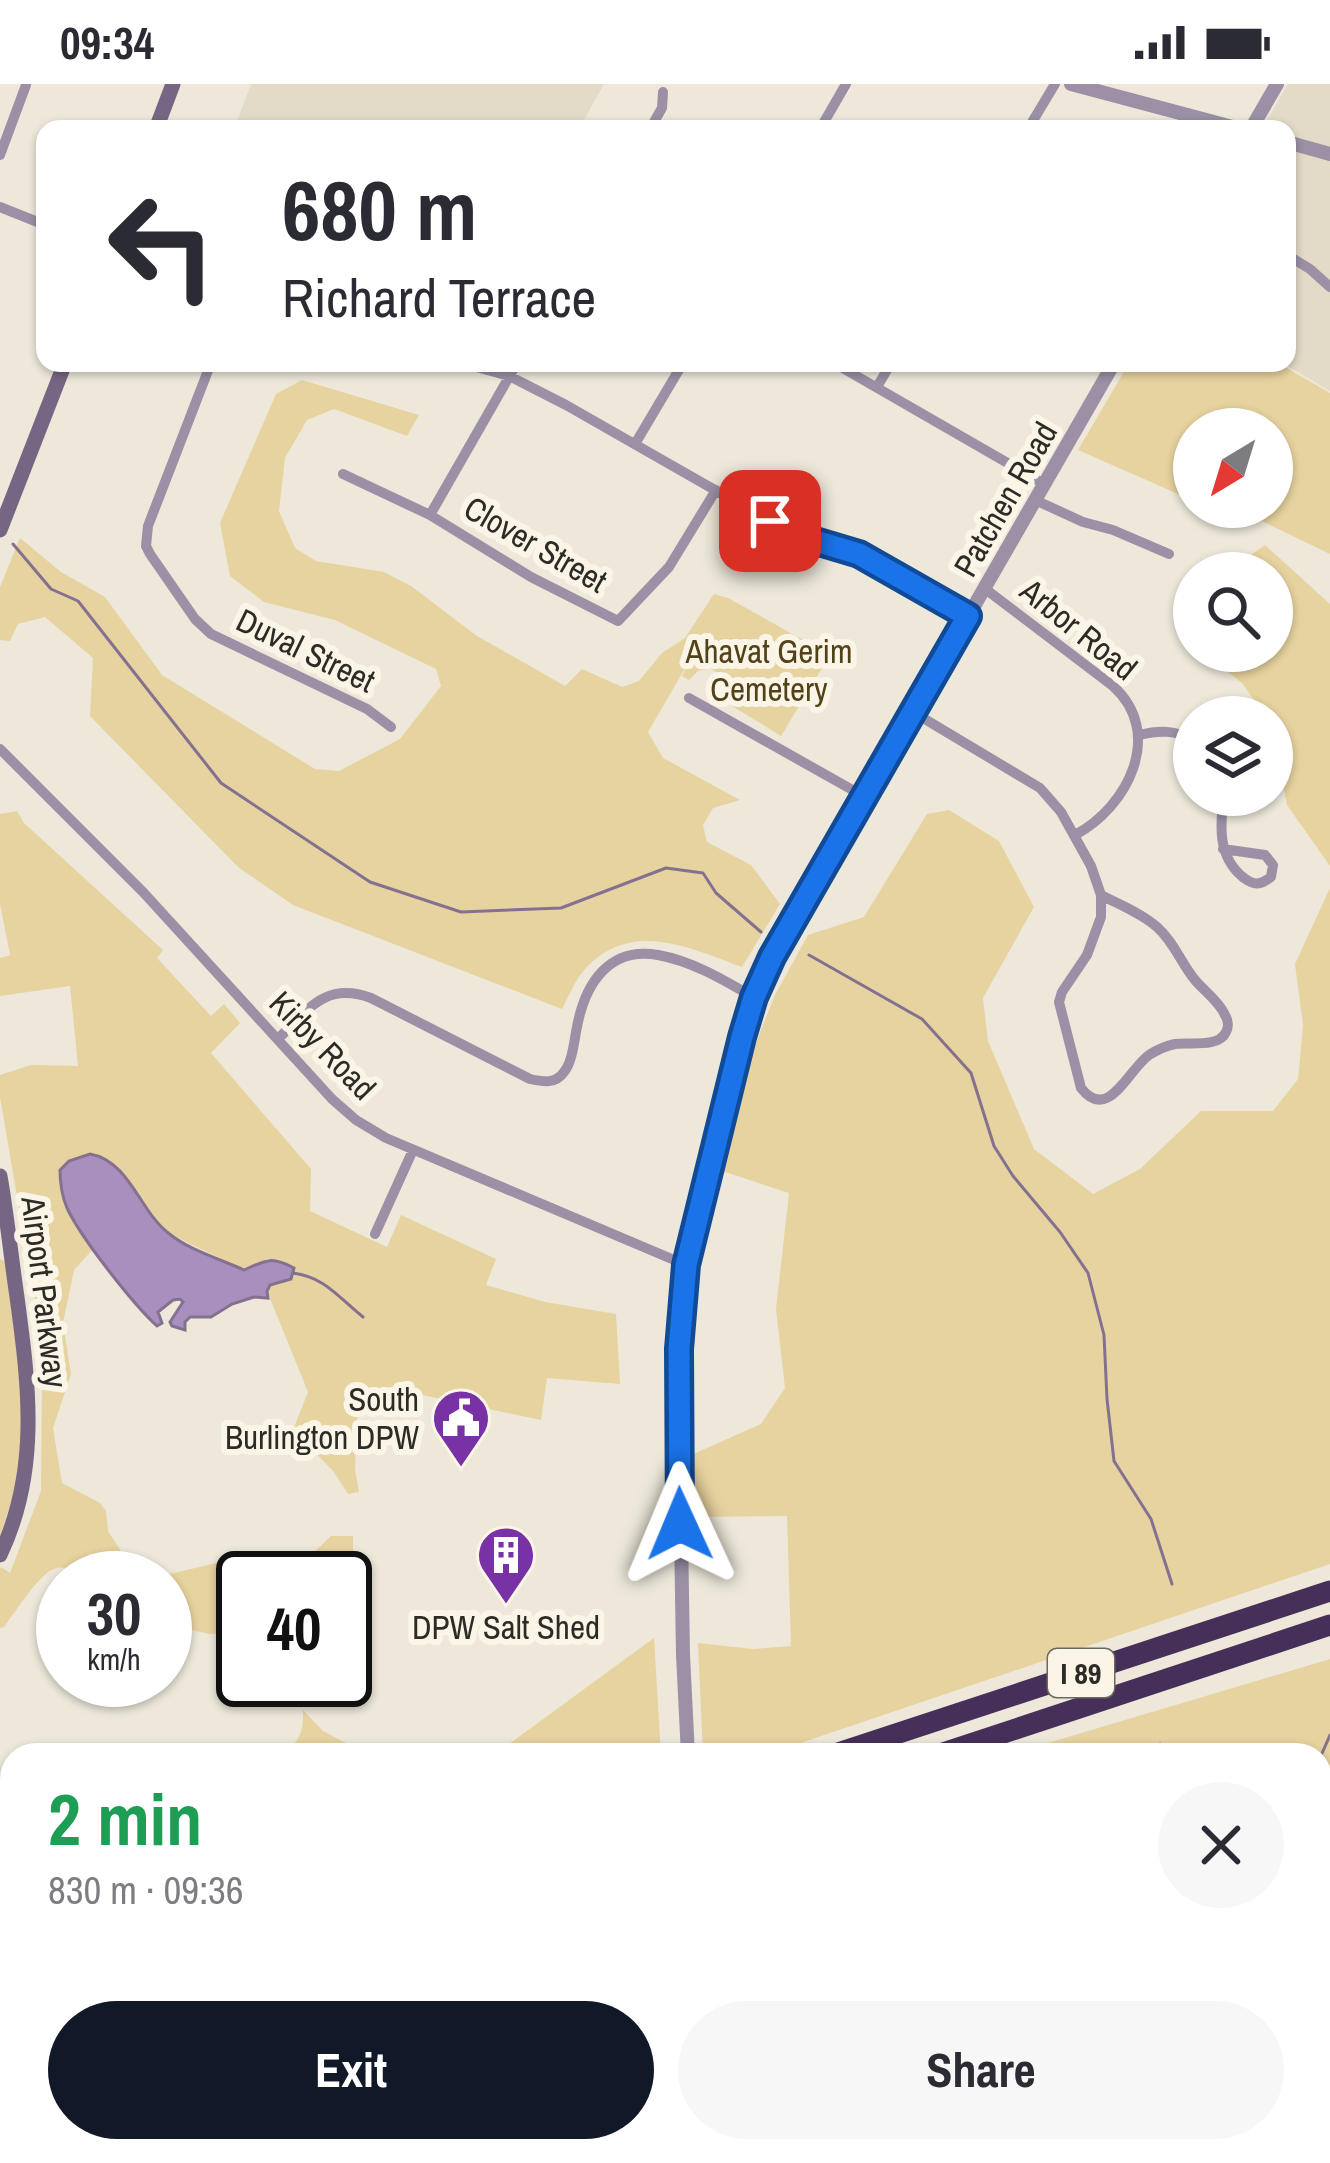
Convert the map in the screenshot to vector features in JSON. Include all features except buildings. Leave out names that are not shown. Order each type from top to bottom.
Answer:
[{"type":"highway","name":"I 89","points":[[868,1743],[1330,1591]]},
{"type":"highway","name":"I 89","points":[[973,1743],[1330,1625]]},
{"type":"main road","points":[[159,120],[173,84]]},
{"type":"main road","points":[[0,530],[61,372]]},
{"type":"main road","name":"Airport Parkway","points":[[0,1176],[28,1380],[29,1429],[23,1490],[0,1555]]},
{"type":"street","points":[[825,120],[846,84]]},
{"type":"street","points":[[1033,120],[1054,84]]},
{"type":"street","points":[[1071,84],[1206,120]]},
{"type":"street","points":[[1255,120],[1277,84]]},
{"type":"street","points":[[0,155],[26,85]]},
{"type":"street","points":[[655,120],[663,92]]},
{"type":"street","points":[[1296,145],[1330,154]]},
{"type":"street","points":[[0,207],[36,221]]},
{"type":"street","points":[[1296,260],[1330,287]]},
{"type":"street","name":"Duval Street","points":[[208,372],[148,526],[150,554],[195,620],[212,634],[368,709],[391,727]]},
{"type":"street","points":[[495,372],[635,444],[792,534],[859,554],[968,616]]},
{"type":"street","points":[[430,514],[511,372]]},
{"type":"street","points":[[635,444],[678,372]]},
{"type":"street","points":[[850,372],[1044,484]]},
{"type":"street","points":[[877,387],[886,372]]},
{"type":"street","name":"Patchen Road","points":[[686,1743],[680,1322],[686,1265],[754,997],[772,957],[1109,372]]},
{"type":"street","name":"Clover Street","points":[[343,474],[430,514],[532,577],[618,621],[669,567],[716,490]]},
{"type":"street","points":[[1035,500],[1169,554]]},
{"type":"street","name":"Arbor Road","points":[[985,588],[1121,693],[1133,710],[1139,735]]},
{"type":"street","points":[[689,698],[865,797]]},
{"type":"street","points":[[913,712],[1040,788],[1061,812],[1091,866],[1101,895],[1101,917],[1095,938],[1059,1002],[1082,1088],[1099,1101],[1113,1096],[1135,1066],[1158,1050],[1215,1042],[1228,1028],[1222,1010],[1159,929],[1101,895]]},
{"type":"street","points":[[1075,835],[1096,823],[1112,805],[1132,768],[1139,735],[1173,731]]},
{"type":"street","name":"Kirby Road","points":[[0,749],[143,892],[342,1109],[412,1150],[686,1265]]},
{"type":"street","points":[[1221,816],[1223,849],[1234,868],[1248,881],[1260,884],[1270,878],[1273,865],[1265,855],[1223,849]]},
{"type":"street","points":[[278,1040],[322,998],[348,992],[371,998],[530,1078],[551,1082],[567,1069],[590,986],[621,957],[647,954],[673,959],[754,997]]},
{"type":"street","points":[[374,1234],[412,1150]]},
{"type":"shaded area","points":[[251,84],[604,84],[584,120],[237,120]]},
{"type":"shaded area","points":[[1288,84],[1330,84],[1330,391],[1296,371],[1296,120],[1267,120]]},
{"type":"shaded area","points":[[90,1154],[115,1166],[175,1238],[244,1270],[263,1262],[280,1262],[294,1268],[291,1279],[270,1285],[268,1298],[232,1304],[211,1317],[190,1317],[185,1330],[170,1322],[183,1302],[173,1300],[158,1312],[162,1323],[157,1326],[108,1270],[67,1208],[60,1170],[69,1161]]},
{"type":"green space","points":[[1124,372],[1294,372],[1330,393],[1330,554],[1276,528],[1293,528],[1293,408],[1173,408],[1173,492],[1078,450]]},
{"type":"green space","name":"Ahavat Gerim Cemetery","points":[[302,380],[419,415],[407,436],[334,409],[307,420],[285,458],[279,511],[295,548],[316,561],[384,572],[411,586],[477,636],[565,686],[582,669],[622,687],[639,681],[662,653],[685,638],[714,594],[830,655],[781,736],[732,706],[726,683],[710,668],[689,680],[682,676],[691,658],[648,732],[663,758],[740,800],[713,808],[703,825],[707,842],[751,865],[780,904],[742,967],[660,942],[621,945],[585,969],[562,1009],[293,905],[238,867],[90,716],[93,658],[45,617],[18,624],[10,641],[0,640],[0,587],[20,538],[61,572],[105,597],[162,675],[315,769],[339,771],[400,739],[441,686],[436,669],[335,620],[264,602],[230,576],[220,523],[276,394]]},
{"type":"green space","points":[[1293,570],[1330,604],[1330,866],[1293,814],[1293,696],[1251,696],[1228,672],[1293,672]]},
{"type":"green space","points":[[949,810],[999,841],[1034,907],[983,998],[988,1041],[1034,1149],[1093,1194],[1140,1169],[1201,1111],[1273,1111],[1298,1079],[1303,1025],[1295,964],[1330,888],[1330,1564],[800,1743],[702,1743],[698,1643],[753,1649],[791,1646],[787,1516],[692,1517],[689,1456],[761,1424],[785,1388],[776,1309],[789,1193],[719,1170],[751,1055],[775,995],[808,935],[864,917],[927,814]]},
{"type":"green space","points":[[17,811],[24,823],[163,950],[157,958],[211,1016],[224,1004],[240,1023],[211,1053],[311,1169],[310,1211],[387,1247],[401,1215],[496,1259],[486,1285],[545,1302],[616,1314],[620,1384],[547,1378],[541,1420],[389,1388],[358,1406],[355,1469],[359,1492],[348,1494],[334,1472],[293,1430],[308,1392],[267,1291],[270,1285],[291,1278],[268,1259],[244,1270],[166,1232],[104,1157],[61,1188],[68,1210],[94,1248],[74,1270],[63,1323],[71,1374],[53,1428],[62,1483],[100,1503],[108,1531],[121,1551],[36,1551],[36,1584],[0,1628],[0,1569],[10,1573],[41,1491],[42,1386],[36,1307],[0,1075],[31,1065],[78,1066],[70,986],[0,996],[0,958],[10,955],[0,904],[0,814]]},
{"type":"green space","points":[[0,1259],[6,1262],[22,1429],[18,1474],[0,1536]]},
{"type":"green space","points":[[331,1536],[353,1536],[353,1551],[315,1551]]},
{"type":"green space","points":[[216,1563],[216,1634],[192,1630],[192,1569]]},
{"type":"green space","points":[[654,1638],[660,1743],[510,1743]]},
{"type":"green space","points":[[1330,1659],[1330,1743],[1048,1743]]},
{"type":"green space","points":[[303,1710],[323,1731],[346,1743],[294,1743]]},
{"type":"waterway","points":[[13,544],[51,589],[78,601],[221,783],[370,882],[461,912],[561,908],[666,868],[703,873],[716,893],[761,932]]},
{"type":"waterway","points":[[809,955],[922,1019],[971,1073],[994,1146],[1088,1273],[1104,1335],[1114,1461],[1151,1519],[1172,1584]]},
{"type":"waterway","points":[[293,1273],[323,1284],[363,1317]]},
{"type":"waterway","points":[[1327,1743],[1330,1735]]},
{"type":"place","name":"South Burlington DPW","points":[[461,1469]]},
{"type":"place","name":"DPW Salt Shed","points":[[506,1606]]},
{"type":"route","points":[[680,1524],[683,1281],[754,997],[772,957],[968,616],[859,554],[792,534],[770,521]]}]
